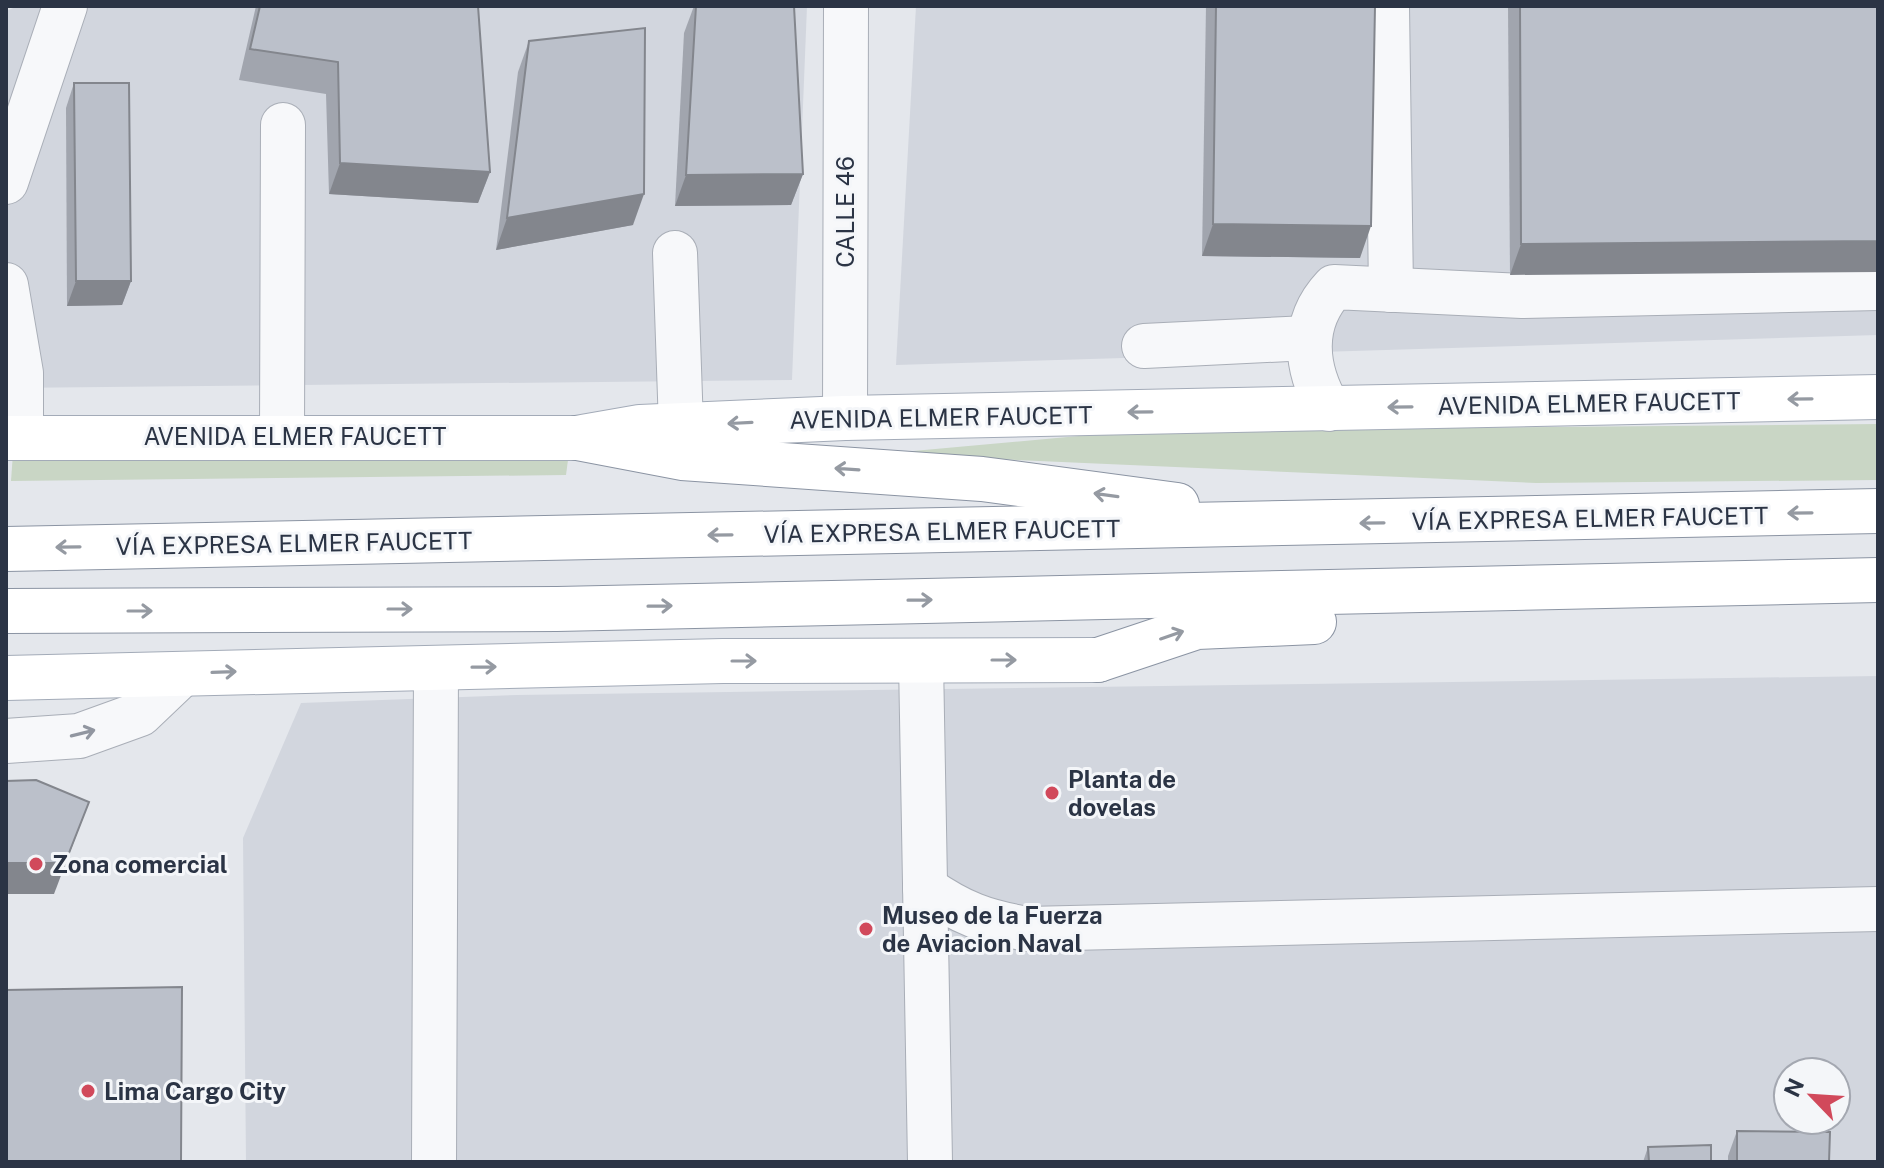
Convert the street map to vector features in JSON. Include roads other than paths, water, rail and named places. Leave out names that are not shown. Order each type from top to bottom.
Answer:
[{"type":"main road","name":"AVENIDA ELMER FAUCETT","points":[[14,437],[282,435],[577,438],[640,427],[845,418],[1878,397]]},
{"type":"main road","points":[[577,438],[682,458],[982,479],[1322,524]]},
{"type":"main road","name":"VÍA EXPRESA ELMER FAUCETT","points":[[6,549],[1878,511]]},
{"type":"main road","points":[[6,611],[557,609],[1878,580]]},
{"type":"main road","points":[[6,678],[436,668],[1098,660],[1197,627],[1443,617],[1509,588]]},
{"type":"street","points":[[6,182],[65,6]]},
{"type":"street","name":"CALLE 46","points":[[845,418],[846,6]]},
{"type":"street","points":[[1387,6],[1391,290]]},
{"type":"street","points":[[282,435],[283,125]]},
{"type":"street","points":[[675,253],[681,426]]},
{"type":"street","points":[[6,285],[21,373],[14,437]]},
{"type":"street","points":[[1329,409],[1314,384],[1308,338],[1321,301],[1334,287],[1522,296],[1878,288]]},
{"type":"street","points":[[1144,346],[1308,338]]},
{"type":"street","points":[[921,661],[930,1162]]},
{"type":"street","points":[[434,1162],[436,668]]},
{"type":"street","points":[[6,741],[79,736],[140,714],[182,674]]},
{"type":"street","points":[[925,888],[958,911],[991,923],[1028,929],[1878,909]]},
{"type":"place","name":"Planta de dovelas","points":[[1052,793]]},
{"type":"place","name":"Zona comercial","points":[[36,864]]},
{"type":"place","name":"Museo de la Fuerza de Aviacion Naval","points":[[866,929]]},
{"type":"place","name":"Lima Cargo City","points":[[88,1091]]}]
